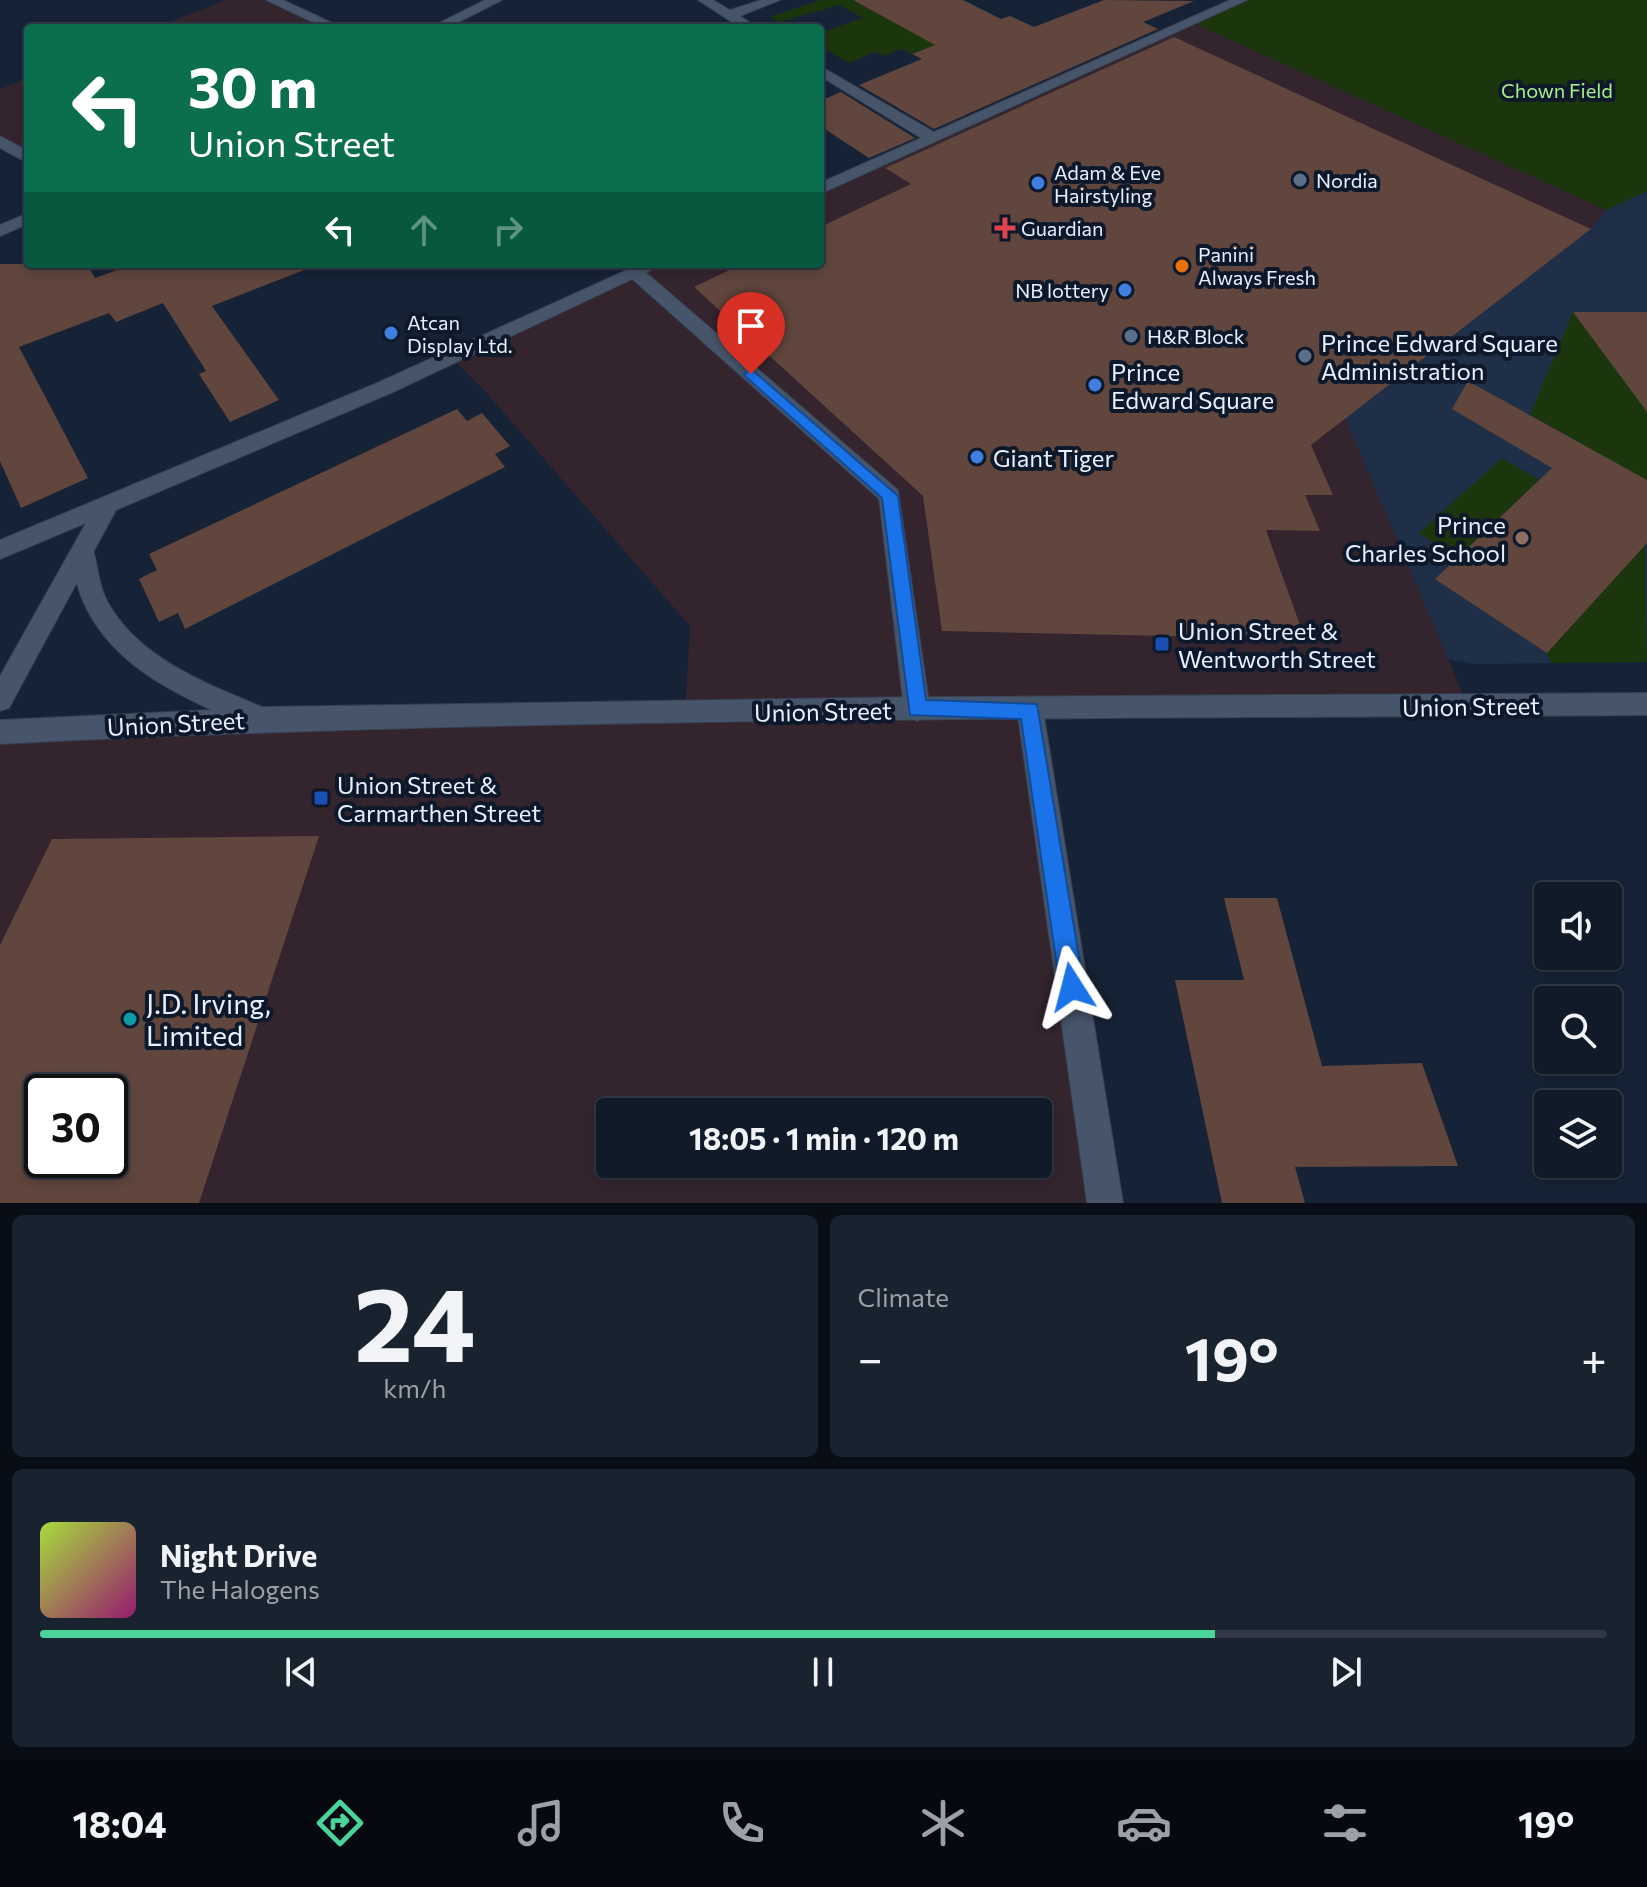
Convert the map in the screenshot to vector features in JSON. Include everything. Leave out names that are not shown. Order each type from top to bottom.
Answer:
[{"type":"street","points":[[272,0],[327,24]]},
{"type":"street","points":[[445,24],[496,0]]},
{"type":"street","points":[[704,0],[744,24]]},
{"type":"street","points":[[729,15],[774,0]]},
{"type":"street","points":[[824,187],[1241,0]]},
{"type":"street","points":[[824,72],[934,139]]},
{"type":"street","points":[[0,141],[24,156]]},
{"type":"street","points":[[0,231],[24,220]]},
{"type":"street","points":[[0,550],[384,388],[646,268],[890,496],[917,709]]},
{"type":"street","points":[[0,700],[110,501]]},
{"type":"street","points":[[82,553],[97,607],[125,643],[171,680],[259,719]]},
{"type":"street","name":"Union Street","points":[[0,732],[259,719],[917,709],[1647,704]]},
{"type":"street","points":[[1030,710],[1105,1203]]},
{"type":"shaded area","points":[[226,0],[272,0],[327,24],[165,24]]},
{"type":"shaded area","points":[[1191,22],[1606,210],[1591,229],[1346,418],[1468,706],[1030,710],[1105,1203],[0,1203],[0,732],[685,714],[690,626],[484,390],[451,357],[646,268],[824,268],[824,188]]},
{"type":"shaded area","points":[[24,80],[24,156],[0,141],[0,89]]},
{"type":"shaded area","name":"Prince Charles School","points":[[1647,191],[1647,662],[1474,664],[1448,659],[1345,418],[1591,229],[1606,210]]},
{"type":"green space","points":[[821,0],[853,0],[864,6],[869,4],[925,33],[962,68],[926,48],[912,54],[901,49],[884,56],[875,52],[849,63],[824,48],[824,32],[863,18],[839,5],[779,22],[770,17]]},
{"type":"green space","name":"Chown Field","points":[[1241,0],[1647,0],[1647,191],[1606,210],[1191,22]]},
{"type":"green space","points":[[1573,312],[1647,412],[1647,480],[1530,415]]},
{"type":"green space","points":[[1502,458],[1539,480],[1457,558],[1419,533]]},
{"type":"green space","points":[[1645,545],[1647,662],[1551,663],[1547,653]]},
{"type":"building","points":[[853,0],[963,0],[1001,19],[1010,16],[1034,27],[1104,0],[1194,1],[1143,22],[1158,29],[934,129],[859,85],[922,59],[912,54],[935,45]]},
{"type":"building","name":"Prince Edward Square","points":[[1174,37],[1591,229],[1311,445],[1333,495],[1305,495],[1320,531],[1266,530],[1305,639],[942,631],[923,496],[694,287],[734,268],[824,268],[824,225],[911,184],[885,168]]},
{"type":"building","points":[[841,92],[915,138],[869,158],[824,129],[824,99]]},
{"type":"building","points":[[0,264],[24,264],[24,268],[89,268],[95,278],[123,268],[309,268],[212,306],[279,400],[230,422],[199,374],[206,371],[163,303],[116,322],[109,313],[19,347],[88,478],[21,508],[0,461]]},
{"type":"building","points":[[1573,312],[1647,312],[1647,412]]},
{"type":"building","points":[[1468,381],[1647,480],[1647,543],[1547,653],[1435,579],[1552,468],[1452,409]]},
{"type":"building","points":[[457,409],[467,421],[482,413],[510,446],[495,454],[505,467],[185,629],[178,613],[159,622],[139,579],[157,570],[149,554]]},
{"type":"building","name":"J.D. Irving, Limited","points":[[319,836],[199,1203],[0,1203],[0,945],[52,839]]},
{"type":"building","points":[[1224,898],[1277,898],[1322,1066],[1422,1063],[1458,1166],[1295,1167],[1305,1203],[1222,1203],[1175,980],[1244,980]]},
{"type":"place","name":"Nordia","points":[[1300,180]]},
{"type":"place","name":"Adam & Eve Hairstyling","points":[[1038,183]]},
{"type":"place","name":"Guardian","points":[[1005,228]]},
{"type":"place","name":"Panini Always Fresh","points":[[1182,266]]},
{"type":"place","name":"NB lottery","points":[[1125,290]]},
{"type":"place","name":"Atcan Display Ltd.","points":[[391,333]]},
{"type":"place","name":"H&R Block","points":[[1131,336]]},
{"type":"place","name":"Prince Edward Square Administration","points":[[1305,356]]},
{"type":"place","name":"Prince Edward Square","points":[[1095,385]]},
{"type":"place","name":"Giant Tiger","points":[[977,457]]},
{"type":"place","name":"Prince Charles School","points":[[1522,538]]},
{"type":"place","name":"Union Street & Wentworth Street","points":[[1162,644]]},
{"type":"place","name":"Union Street & Carmarthen Street","points":[[321,798]]},
{"type":"place","name":"J.D. Irving, Limited","points":[[130,1019]]},
{"type":"route","points":[[751,374],[890,496],[917,709],[1030,710],[1072,987]]}]
